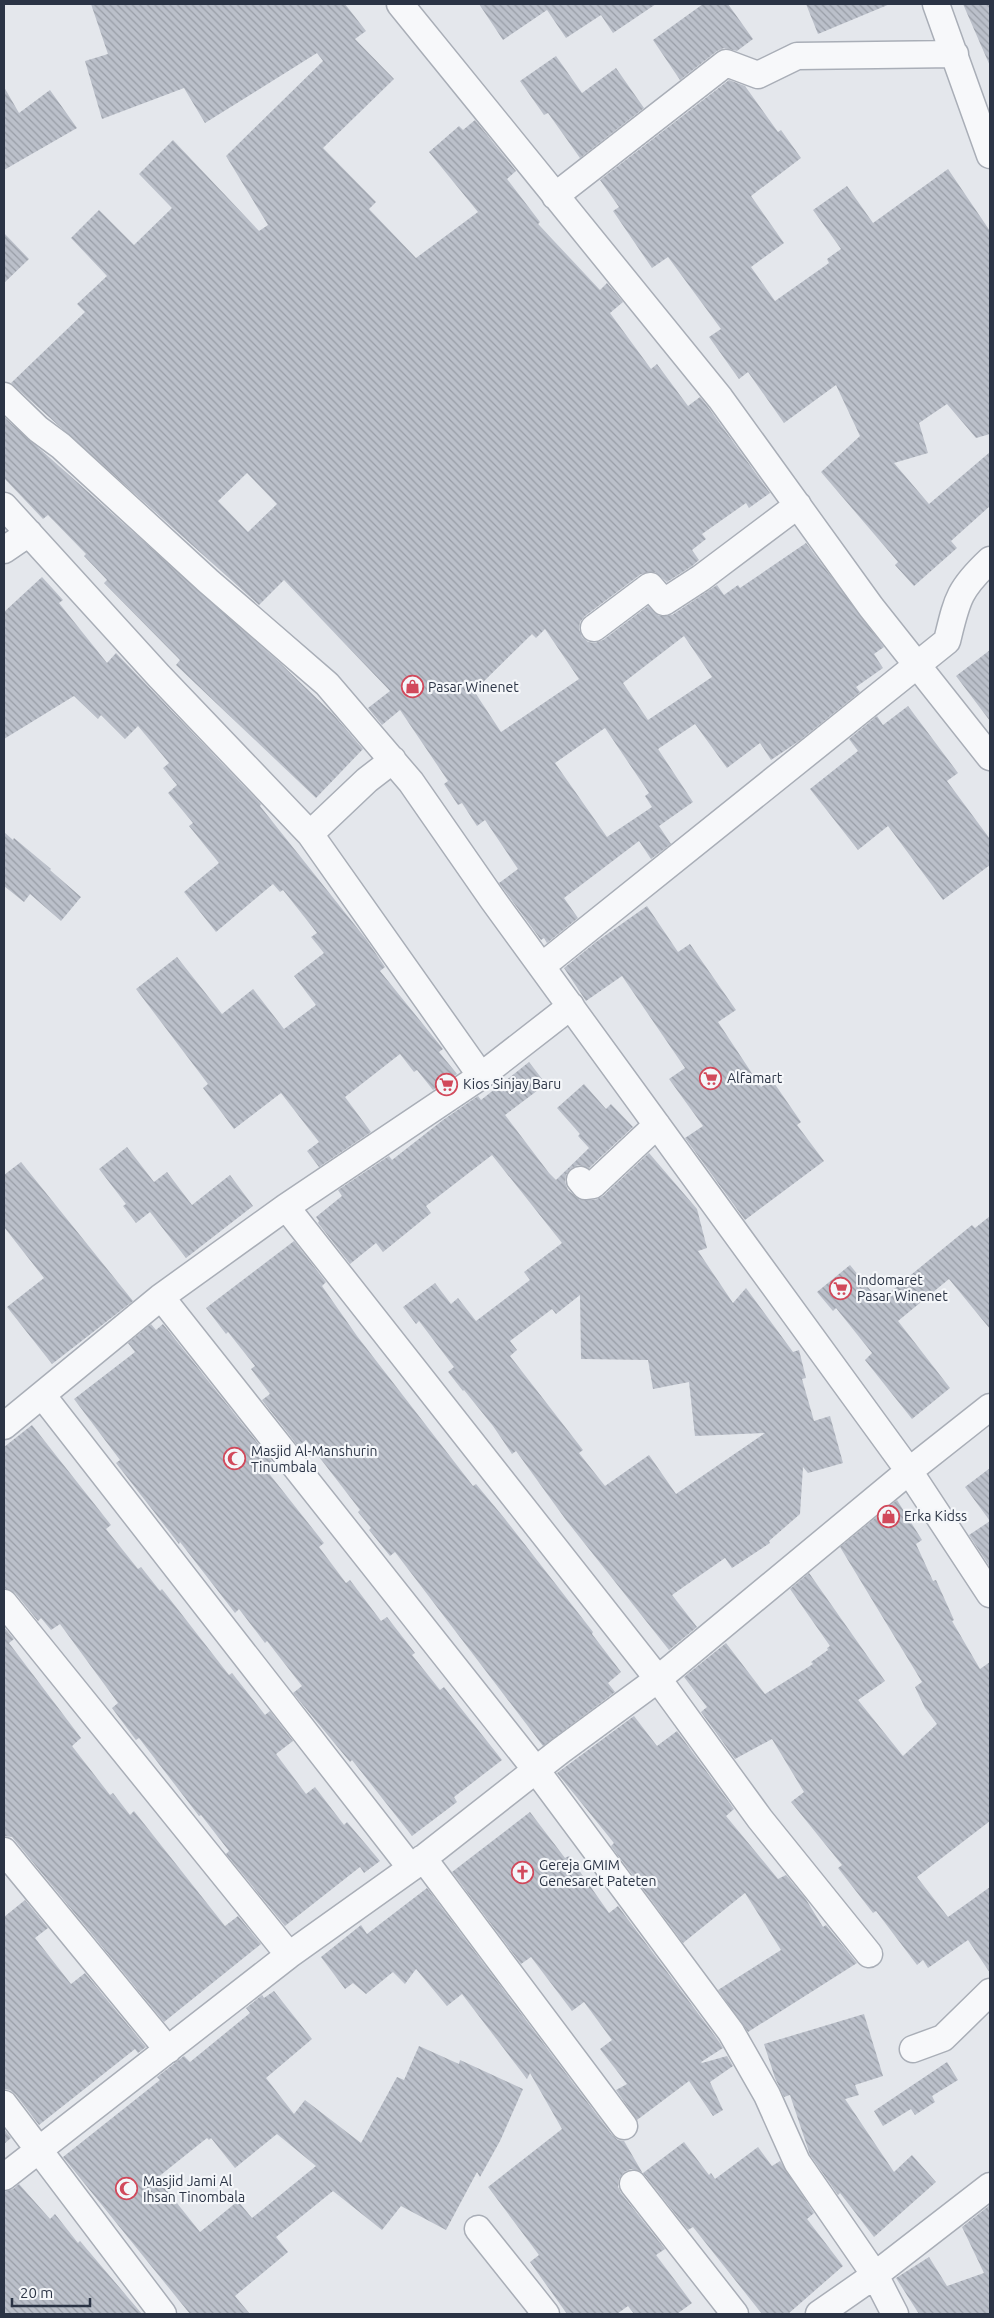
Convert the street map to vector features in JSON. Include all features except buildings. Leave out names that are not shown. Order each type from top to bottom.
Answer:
[{"type":"street","points":[[401,4],[720,398],[871,607],[990,757]]},
{"type":"street","points":[[936,4],[990,155]]},
{"type":"street","points":[[555,196],[726,63],[758,75],[796,56],[954,54]]},
{"type":"street","points":[[4,396],[208,581],[327,684],[393,760],[909,1471],[990,1594]]},
{"type":"street","points":[[594,628],[650,586],[664,602],[700,578],[798,505]]},
{"type":"street","points":[[4,506],[159,676],[310,834],[481,1076]]},
{"type":"street","points":[[4,550],[29,533]]},
{"type":"street","points":[[542,966],[947,641],[957,600],[968,580],[990,560]]},
{"type":"street","points":[[310,834],[367,780],[393,760]]},
{"type":"street","points":[[4,1426],[161,1297],[286,1207],[481,1076],[571,1006]]},
{"type":"street","points":[[580,1180],[586,1186],[593,1184],[657,1125]]},
{"type":"street","points":[[286,1207],[658,1678],[760,1819],[869,1954]]},
{"type":"street","points":[[161,1297],[536,1770],[731,2032],[767,2095],[797,2162],[875,2275],[895,2314]]},
{"type":"street","points":[[42,1395],[417,1862],[624,2126]]},
{"type":"street","points":[[4,2177],[289,1955],[417,1862],[658,1678],[909,1471],[990,1407]]},
{"type":"street","points":[[4,1602],[289,1955]]},
{"type":"street","points":[[4,1851],[168,2050]]},
{"type":"street","points":[[913,2049],[943,2038],[990,1992]]},
{"type":"street","points":[[4,2104],[163,2314]]},
{"type":"street","points":[[633,2184],[735,2314]]},
{"type":"street","points":[[819,2314],[875,2275],[990,2186]]},
{"type":"street","points":[[478,2228],[546,2314]]},
{"type":"place","name":"Pasar Winenet","points":[[412,687]]},
{"type":"place","name":"Alfamart","points":[[711,1078]]},
{"type":"place","name":"Kios Sinjay Baru","points":[[447,1084]]},
{"type":"place","name":"Indomaret Pasar Winenet","points":[[841,1288]]},
{"type":"place","name":"Masjid Al-Manshurin Tinumbala","points":[[235,1459]]},
{"type":"place","name":"Erka Kidss","points":[[888,1516]]},
{"type":"place","name":"Gereja GMIM Genesaret Pateten","points":[[523,1873]]},
{"type":"place","name":"Masjid Jami Al Ihsan Tinombala","points":[[127,2189]]}]
